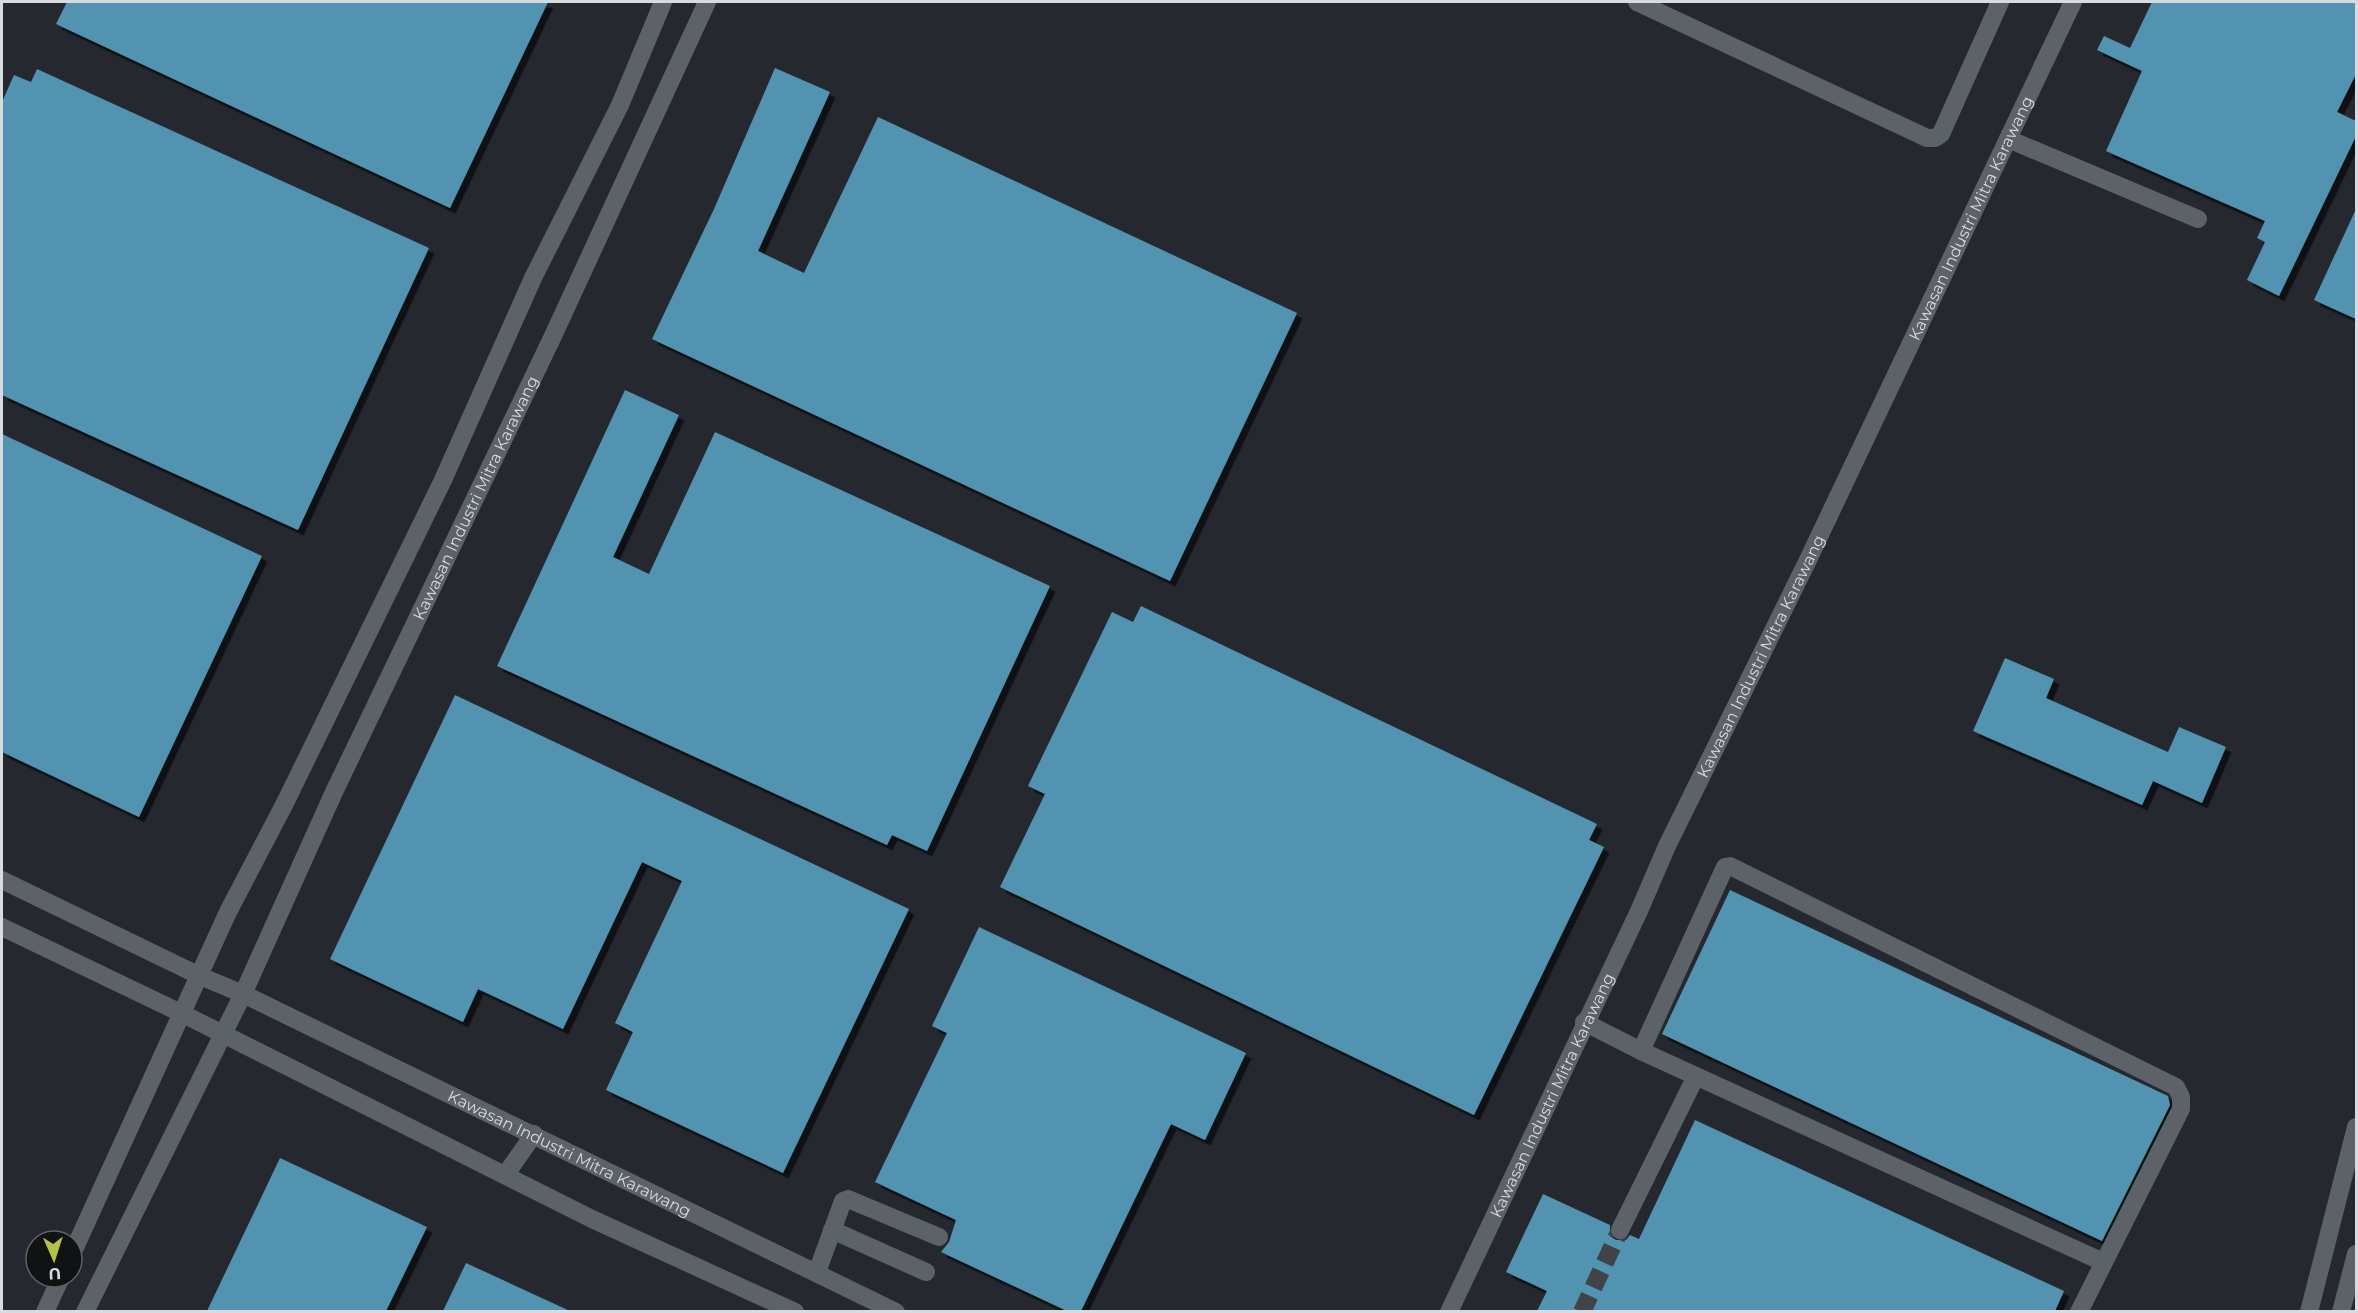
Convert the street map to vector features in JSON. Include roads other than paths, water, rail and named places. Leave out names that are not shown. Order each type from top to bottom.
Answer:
[{"type":"street","points":[[84,1229],[228,912],[285,803],[443,480],[533,278],[620,105],[663,2]]},
{"type":"street","name":"Kawasan Industri Mitra Karawang","points":[[85,1311],[243,994],[334,792],[553,336],[706,2]]},
{"type":"street","points":[[1637,2],[1927,138],[1935,138],[1941,134],[2000,2]]},
{"type":"street","name":"Kawasan Industri Mitra Karawang","points":[[1449,1311],[1584,1022],[2073,2]]},
{"type":"street","points":[[2008,139],[2198,219]]},
{"type":"street","points":[[1641,1051],[1725,867],[1730,866],[2176,1087],[2181,1097],[2181,1109],[2079,1311]]},
{"type":"street","name":"Kawasan Industri Mitra Karawang","points":[[2,880],[534,1134],[896,1311]]},
{"type":"street","points":[[2,927],[183,1014],[592,1219],[795,1311]]},
{"type":"street","points":[[1584,1022],[1641,1051],[2103,1262]]},
{"type":"street","points":[[1620,1230],[1696,1076]]},
{"type":"street","points":[[2309,1311],[2356,1126]]},
{"type":"street","points":[[506,1174],[534,1134]]},
{"type":"street","points":[[817,1272],[843,1201],[848,1199],[939,1237]]},
{"type":"street","points":[[832,1230],[926,1272]]},
{"type":"street","points":[[2341,1311],[2356,1254]]},
{"type":"street","points":[[45,1311],[55,1289]]},
{"type":"tunnel","points":[[1582,1312],[1620,1230]]}]
